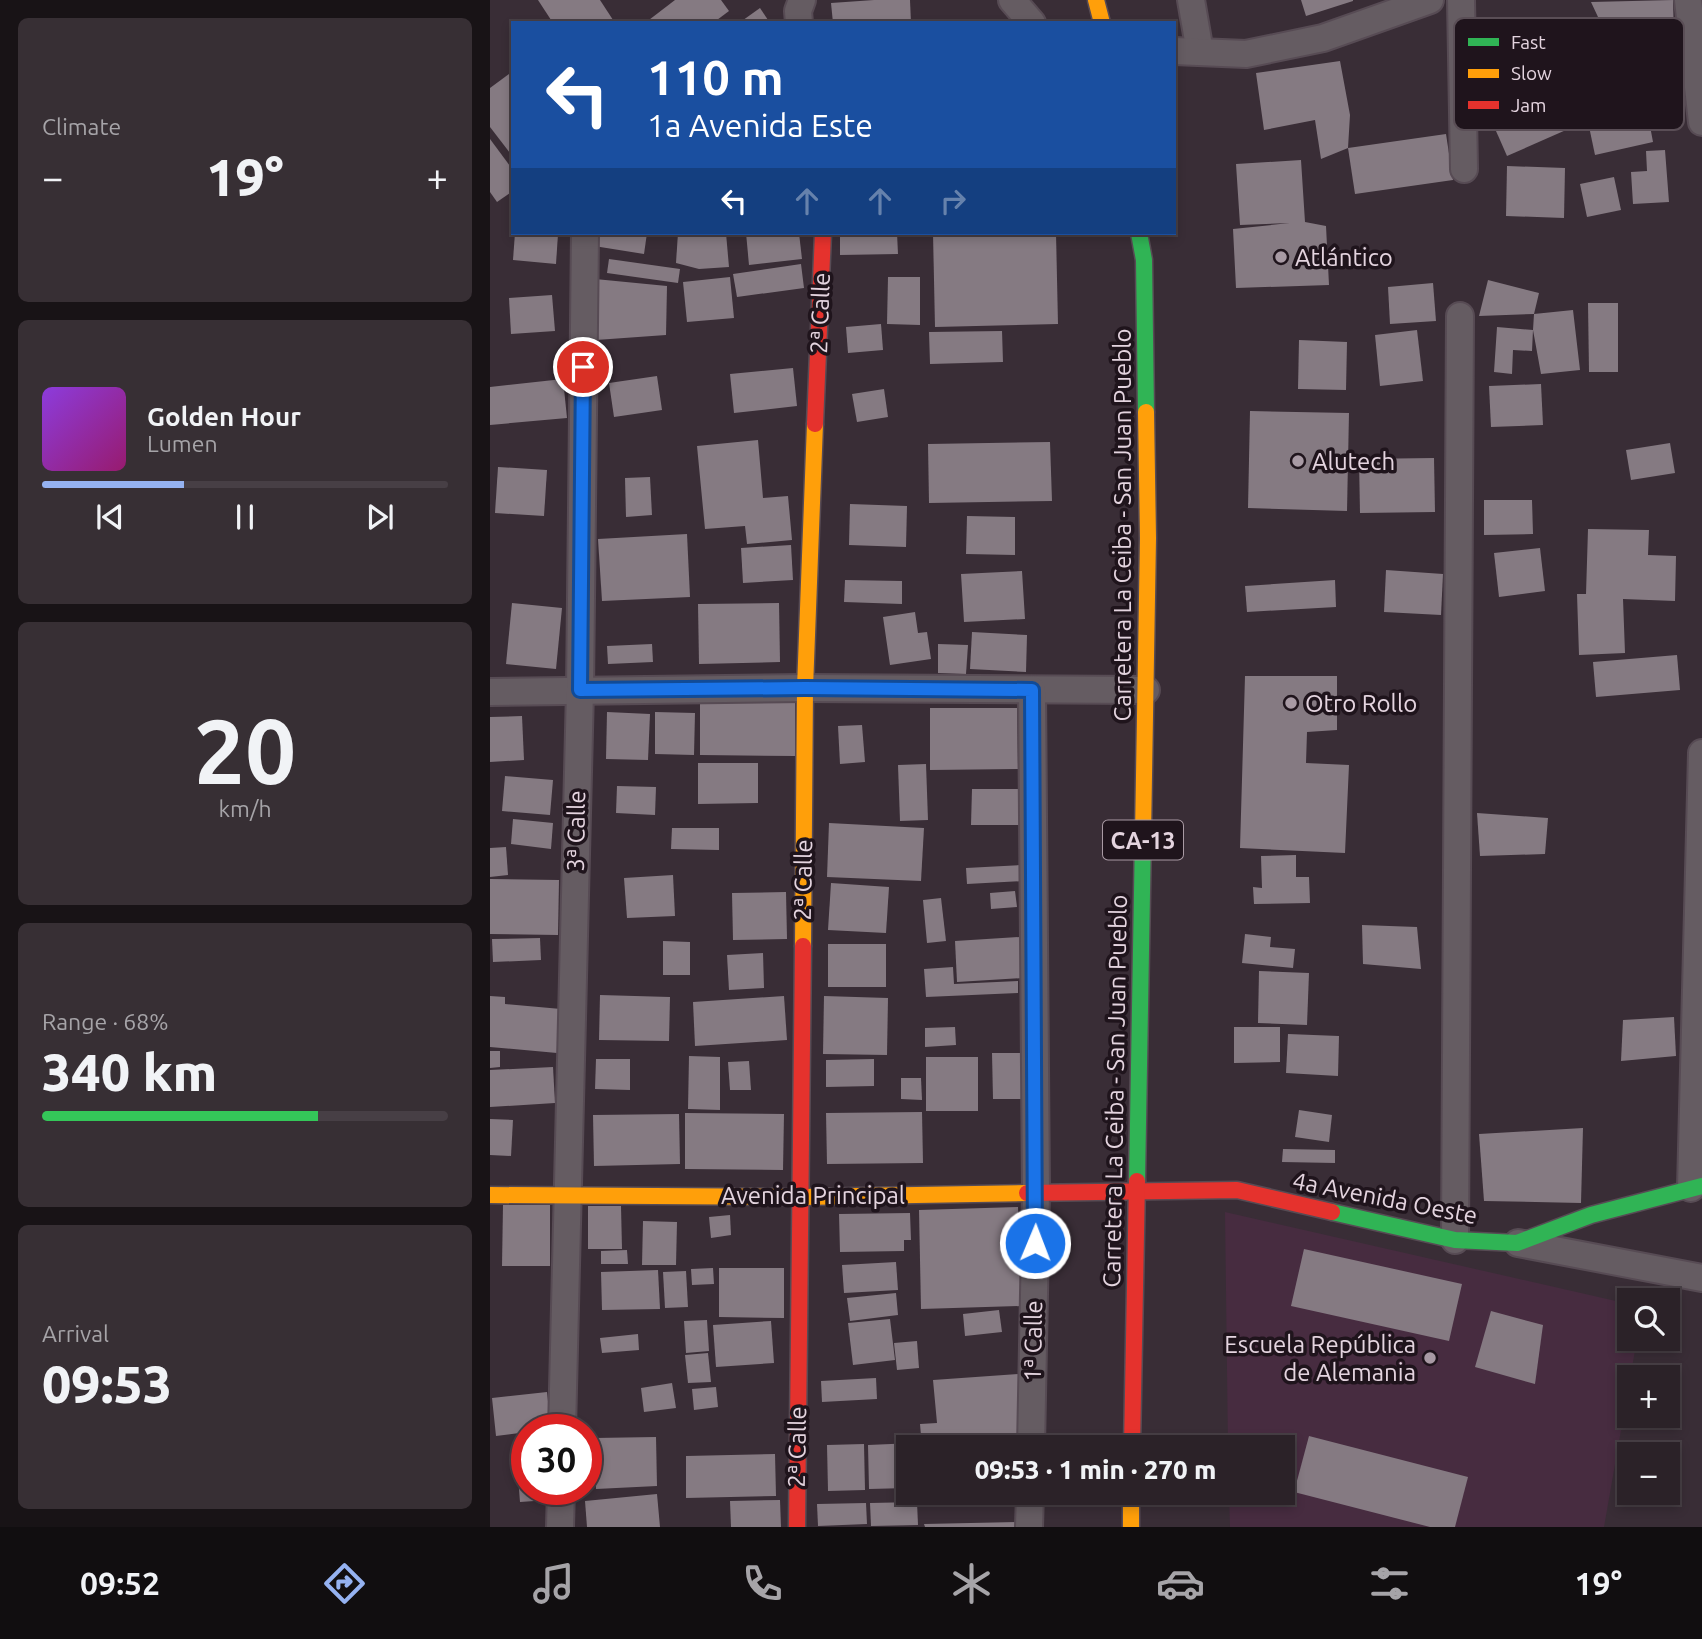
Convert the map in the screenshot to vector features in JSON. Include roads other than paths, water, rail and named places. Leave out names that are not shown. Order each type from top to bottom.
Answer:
[{"type":"street","points":[[799,21],[798,11],[802,0]]},
{"type":"street","points":[[1012,0],[1030,21]]},
{"type":"street","points":[[1096,0],[1101,21]]},
{"type":"street","points":[[1191,0],[1200,52]]},
{"type":"street","points":[[1176,51],[1246,54],[1323,38],[1430,0]]},
{"type":"street","points":[[1461,0],[1461,18]]},
{"type":"street","points":[[1688,0],[1702,122]]},
{"type":"street","points":[[1463,130],[1464,169]]},
{"type":"street","name":"3ª Calle","points":[[562,1414],[580,690],[585,235]]},
{"type":"street","name":"2ª Calle","points":[[797,1527],[805,688],[823,235]]},
{"type":"street","name":"Carretera La Ceiba - San Juan Pueblo","points":[[1132,1435],[1148,538],[1144,260],[1139,235]]},
{"type":"street","points":[[1455,1240],[1460,316]]},
{"type":"street","points":[[490,692],[805,688],[1146,690]]},
{"type":"street","name":"1ª Calle","points":[[1031,1435],[1036,1192],[1032,690]]},
{"type":"street","points":[[1696,1187],[1702,753]]},
{"type":"street","name":"4a Avenida Oeste","points":[[1136,1191],[1237,1190],[1455,1240],[1517,1243],[1591,1215],[1696,1187]]},
{"type":"street","name":"Avenida Principal","points":[[490,1195],[800,1197],[1136,1191]]},
{"type":"street","points":[[1517,1243],[1702,1278]]},
{"type":"street","points":[[560,1527],[561,1505]]},
{"type":"street","points":[[1029,1527],[1030,1505]]},
{"type":"street","points":[[1131,1505],[1131,1527]]},
{"type":"place","name":"Atlántico","points":[[1281,257]]},
{"type":"place","name":"Alutech","points":[[1298,461]]},
{"type":"place","name":"Otro Rollo","points":[[1291,703]]},
{"type":"place","name":"Escuela República de Alemania","points":[[1430,1358]]}]
